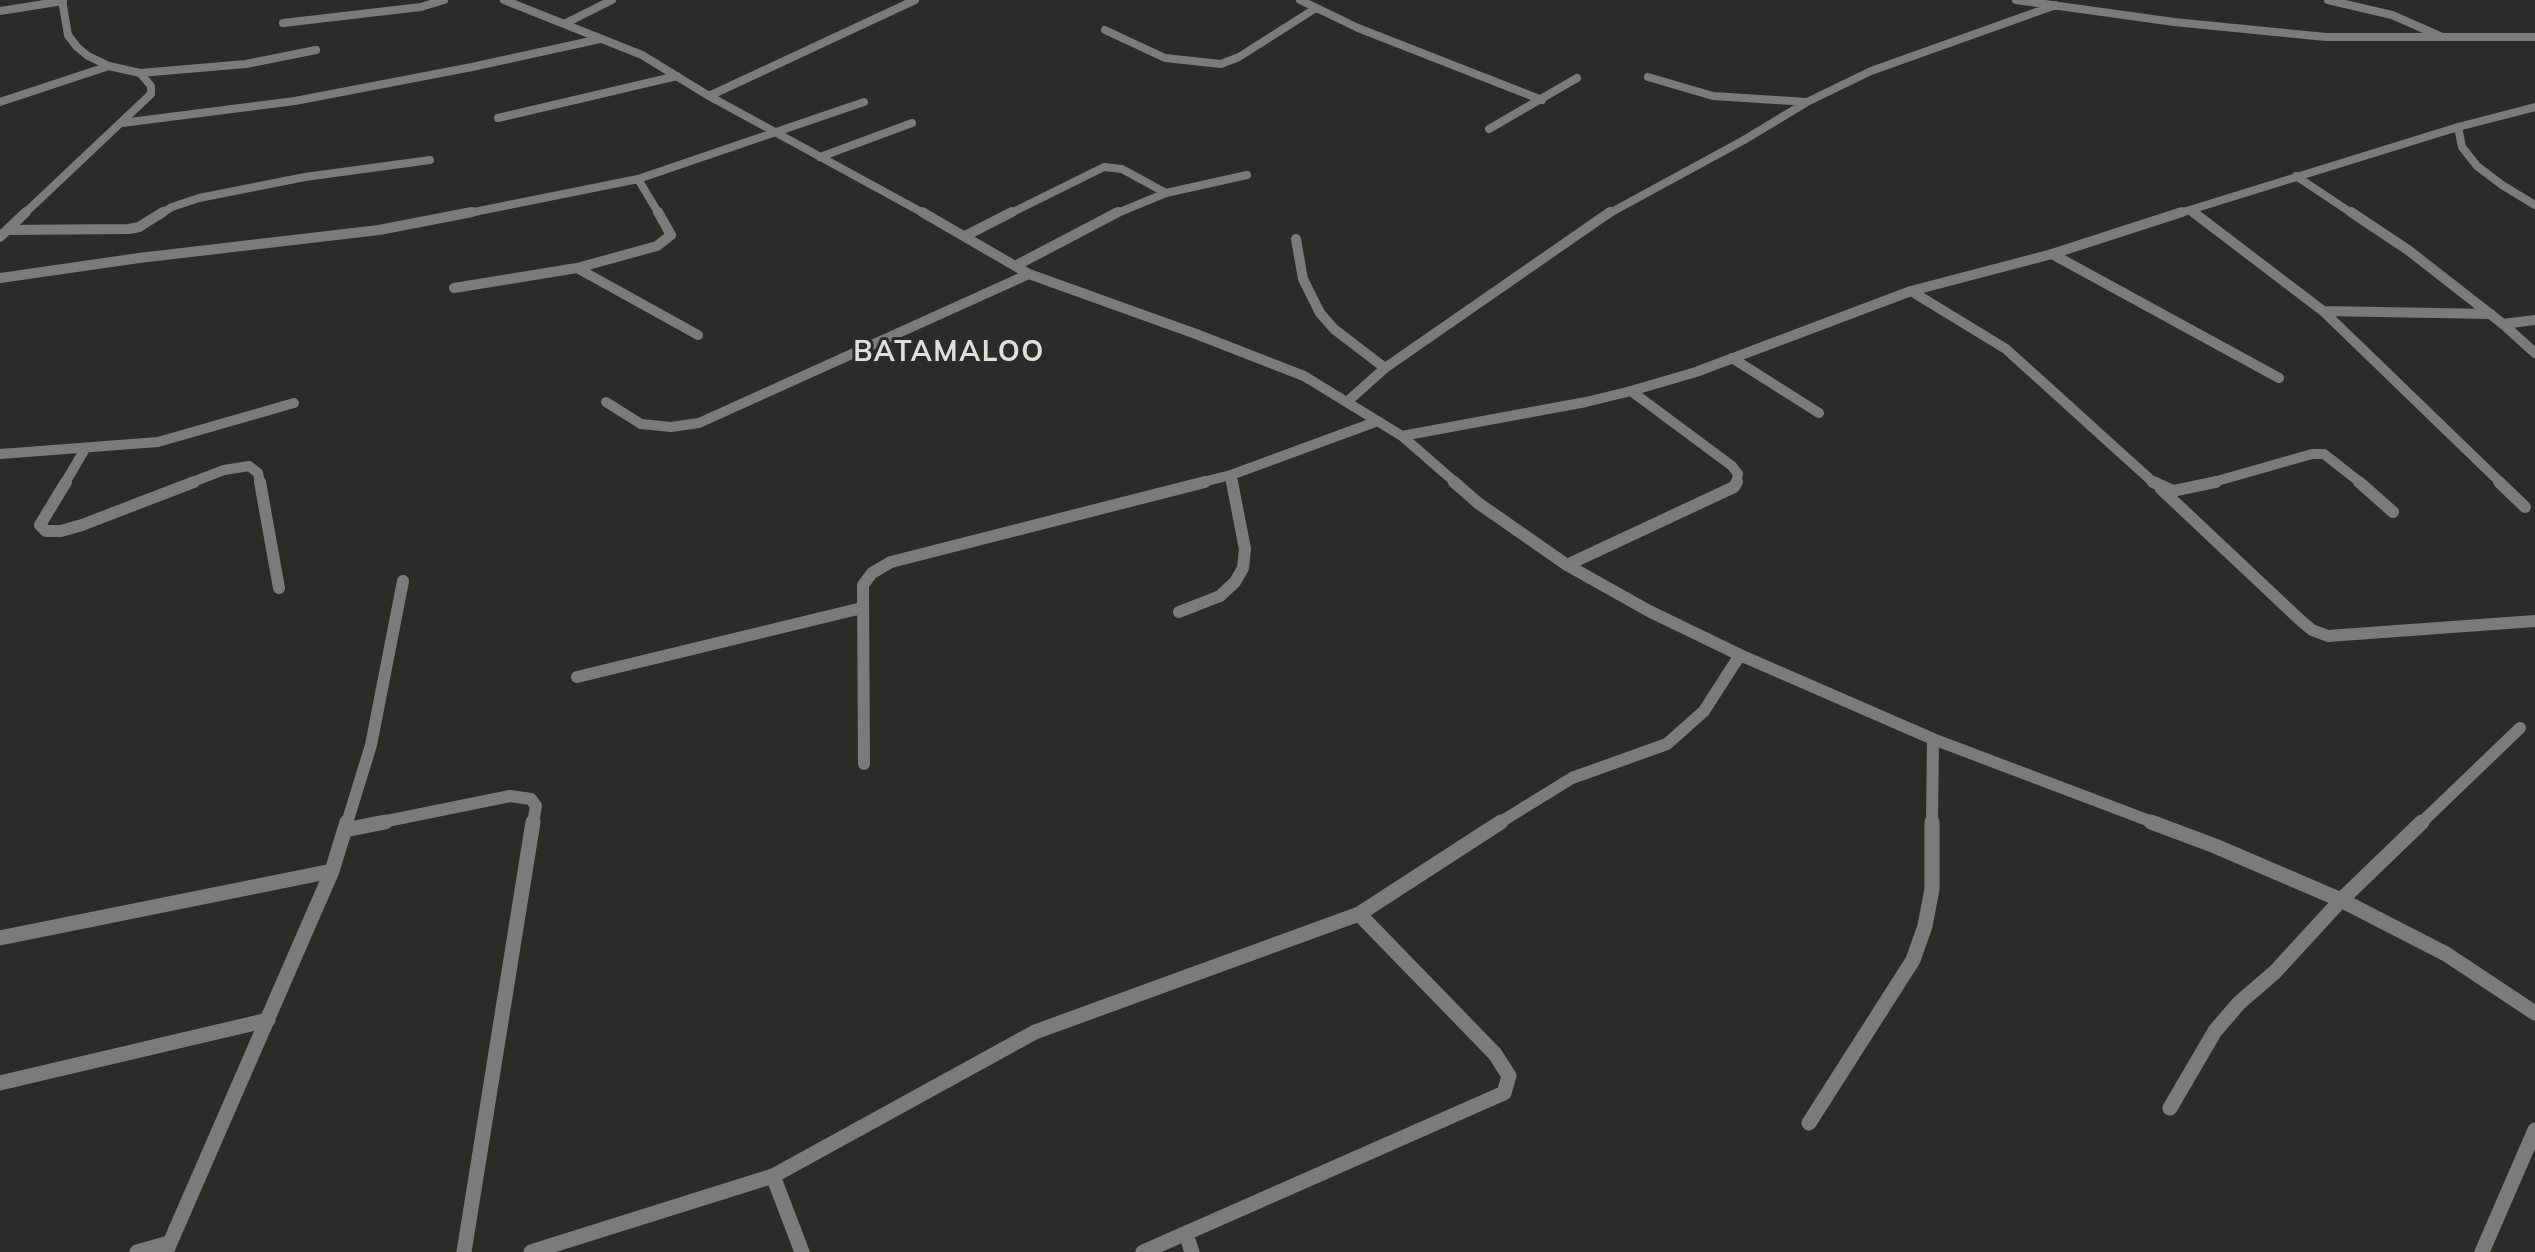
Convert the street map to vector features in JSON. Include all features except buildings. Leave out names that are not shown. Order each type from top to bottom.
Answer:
[{"type":"street","points":[[0,12],[64,0],[68,35],[76,47],[88,56],[109,66],[140,73],[246,64],[316,50]]},
{"type":"street","points":[[283,23],[421,7],[444,0]]},
{"type":"street","points":[[504,0],[642,55],[709,96],[965,236],[1029,274],[1304,376],[1402,436],[1478,502],[1567,565],[1649,611],[1740,655],[1933,739],[2215,846],[2341,900],[2446,954],[2535,1013]]},
{"type":"street","points":[[566,23],[612,0]]},
{"type":"street","points":[[709,96],[915,0]]},
{"type":"street","points":[[1300,0],[1358,28],[1542,100]]},
{"type":"street","points":[[2016,0],[2174,22],[2326,37],[2535,37]]},
{"type":"street","points":[[2091,0],[2091,11]]},
{"type":"street","points":[[2328,0],[2392,15],[2444,38]]},
{"type":"street","points":[[1348,401],[1384,368],[1609,213],[1744,140],[1807,102],[1881,67],[2056,5]]},
{"type":"street","points":[[1106,30],[1165,58],[1221,64],[1239,57],[1316,8]]},
{"type":"street","points":[[122,123],[295,101],[472,67],[600,39]]},
{"type":"street","points":[[0,102],[109,66]]},
{"type":"street","points":[[0,237],[151,94],[151,86],[140,73]]},
{"type":"street","points":[[498,118],[677,76]]},
{"type":"street","points":[[1648,77],[1713,96],[1807,102]]},
{"type":"street","points":[[1489,129],[1576,78]]},
{"type":"street","points":[[0,278],[139,258],[379,230],[560,196],[638,178],[864,102]]},
{"type":"street","points":[[1402,436],[1586,402],[1631,391],[1732,358],[1911,291],[2052,254],[2296,176],[2535,106]]},
{"type":"street","points":[[820,158],[912,123]]},
{"type":"street","points":[[2458,127],[2463,147],[2477,166],[2502,185],[2535,205]]},
{"type":"street","points":[[8,230],[129,229],[139,227],[172,207],[199,198],[306,177],[430,160]]},
{"type":"street","points":[[965,236],[1104,167],[1122,169],[1166,194]]},
{"type":"street","points":[[1015,266],[1117,213],[1166,194],[1247,175]]},
{"type":"street","points":[[2296,176],[2408,250],[2491,314],[2535,353]]},
{"type":"street","points":[[454,288],[577,268],[657,246],[671,235],[638,178]]},
{"type":"street","points":[[2190,210],[2323,311],[2524,507]]},
{"type":"street","points":[[1296,239],[1303,279],[1320,313],[1334,329],[1384,368]]},
{"type":"street","points":[[2052,254],[2279,378]]},
{"type":"street","points":[[577,268],[698,335]]},
{"type":"street","points":[[606,402],[641,424],[671,427],[699,423],[1029,274]]},
{"type":"street","points":[[1911,291],[2006,349],[2312,630],[2328,636],[2535,621]]},
{"type":"street","points":[[2323,311],[2491,314]]},
{"type":"street","points":[[2503,324],[2535,320]]},
{"type":"street","points":[[1732,358],[1819,414]]},
{"type":"street","points":[[1567,565],[1734,487],[1738,480],[1738,474],[1732,466],[1631,391]]},
{"type":"street","points":[[0,454],[158,442],[294,403]]},
{"type":"street","points":[[864,764],[862,608],[863,585],[872,573],[891,562],[1231,475],[1378,421]]},
{"type":"street","points":[[85,448],[40,525],[46,531],[61,531],[82,525],[224,470],[249,466],[258,473],[279,588]]},
{"type":"street","points":[[2155,484],[2173,490],[2194,488],[2312,454],[2324,454],[2339,464],[2393,512]]},
{"type":"street","points":[[1179,612],[1220,596],[1235,582],[1243,567],[1245,549],[1231,475]]},
{"type":"street","points":[[136,1252],[168,1248],[332,872],[371,745],[403,581]]},
{"type":"street","points":[[577,676],[862,608]]},
{"type":"street","points":[[531,1252],[773,1176],[1035,1032],[1359,914],[1572,778],[1667,744],[1704,711],[1740,655]]},
{"type":"street","points":[[2170,1108],[2215,1030],[2239,1003],[2303,943],[2341,900],[2520,728]]},
{"type":"street","points":[[1809,1123],[1913,960],[1925,926],[1932,889],[1933,739]]},
{"type":"street","points":[[345,830],[510,796],[531,799],[536,806],[464,1252]]},
{"type":"street","points":[[0,938],[332,872]]},
{"type":"street","points":[[1143,1252],[1504,1093],[1509,1076],[1495,1054],[1359,914]]},
{"type":"street","points":[[0,1083],[268,1020]]},
{"type":"street","points":[[2482,1252],[2535,1130]]},
{"type":"street","points":[[773,1176],[801,1252]]},
{"type":"street","points":[[1186,1234],[1192,1252]]},
{"type":"district","name":"BATAMALOO","points":[[949,353]]}]
